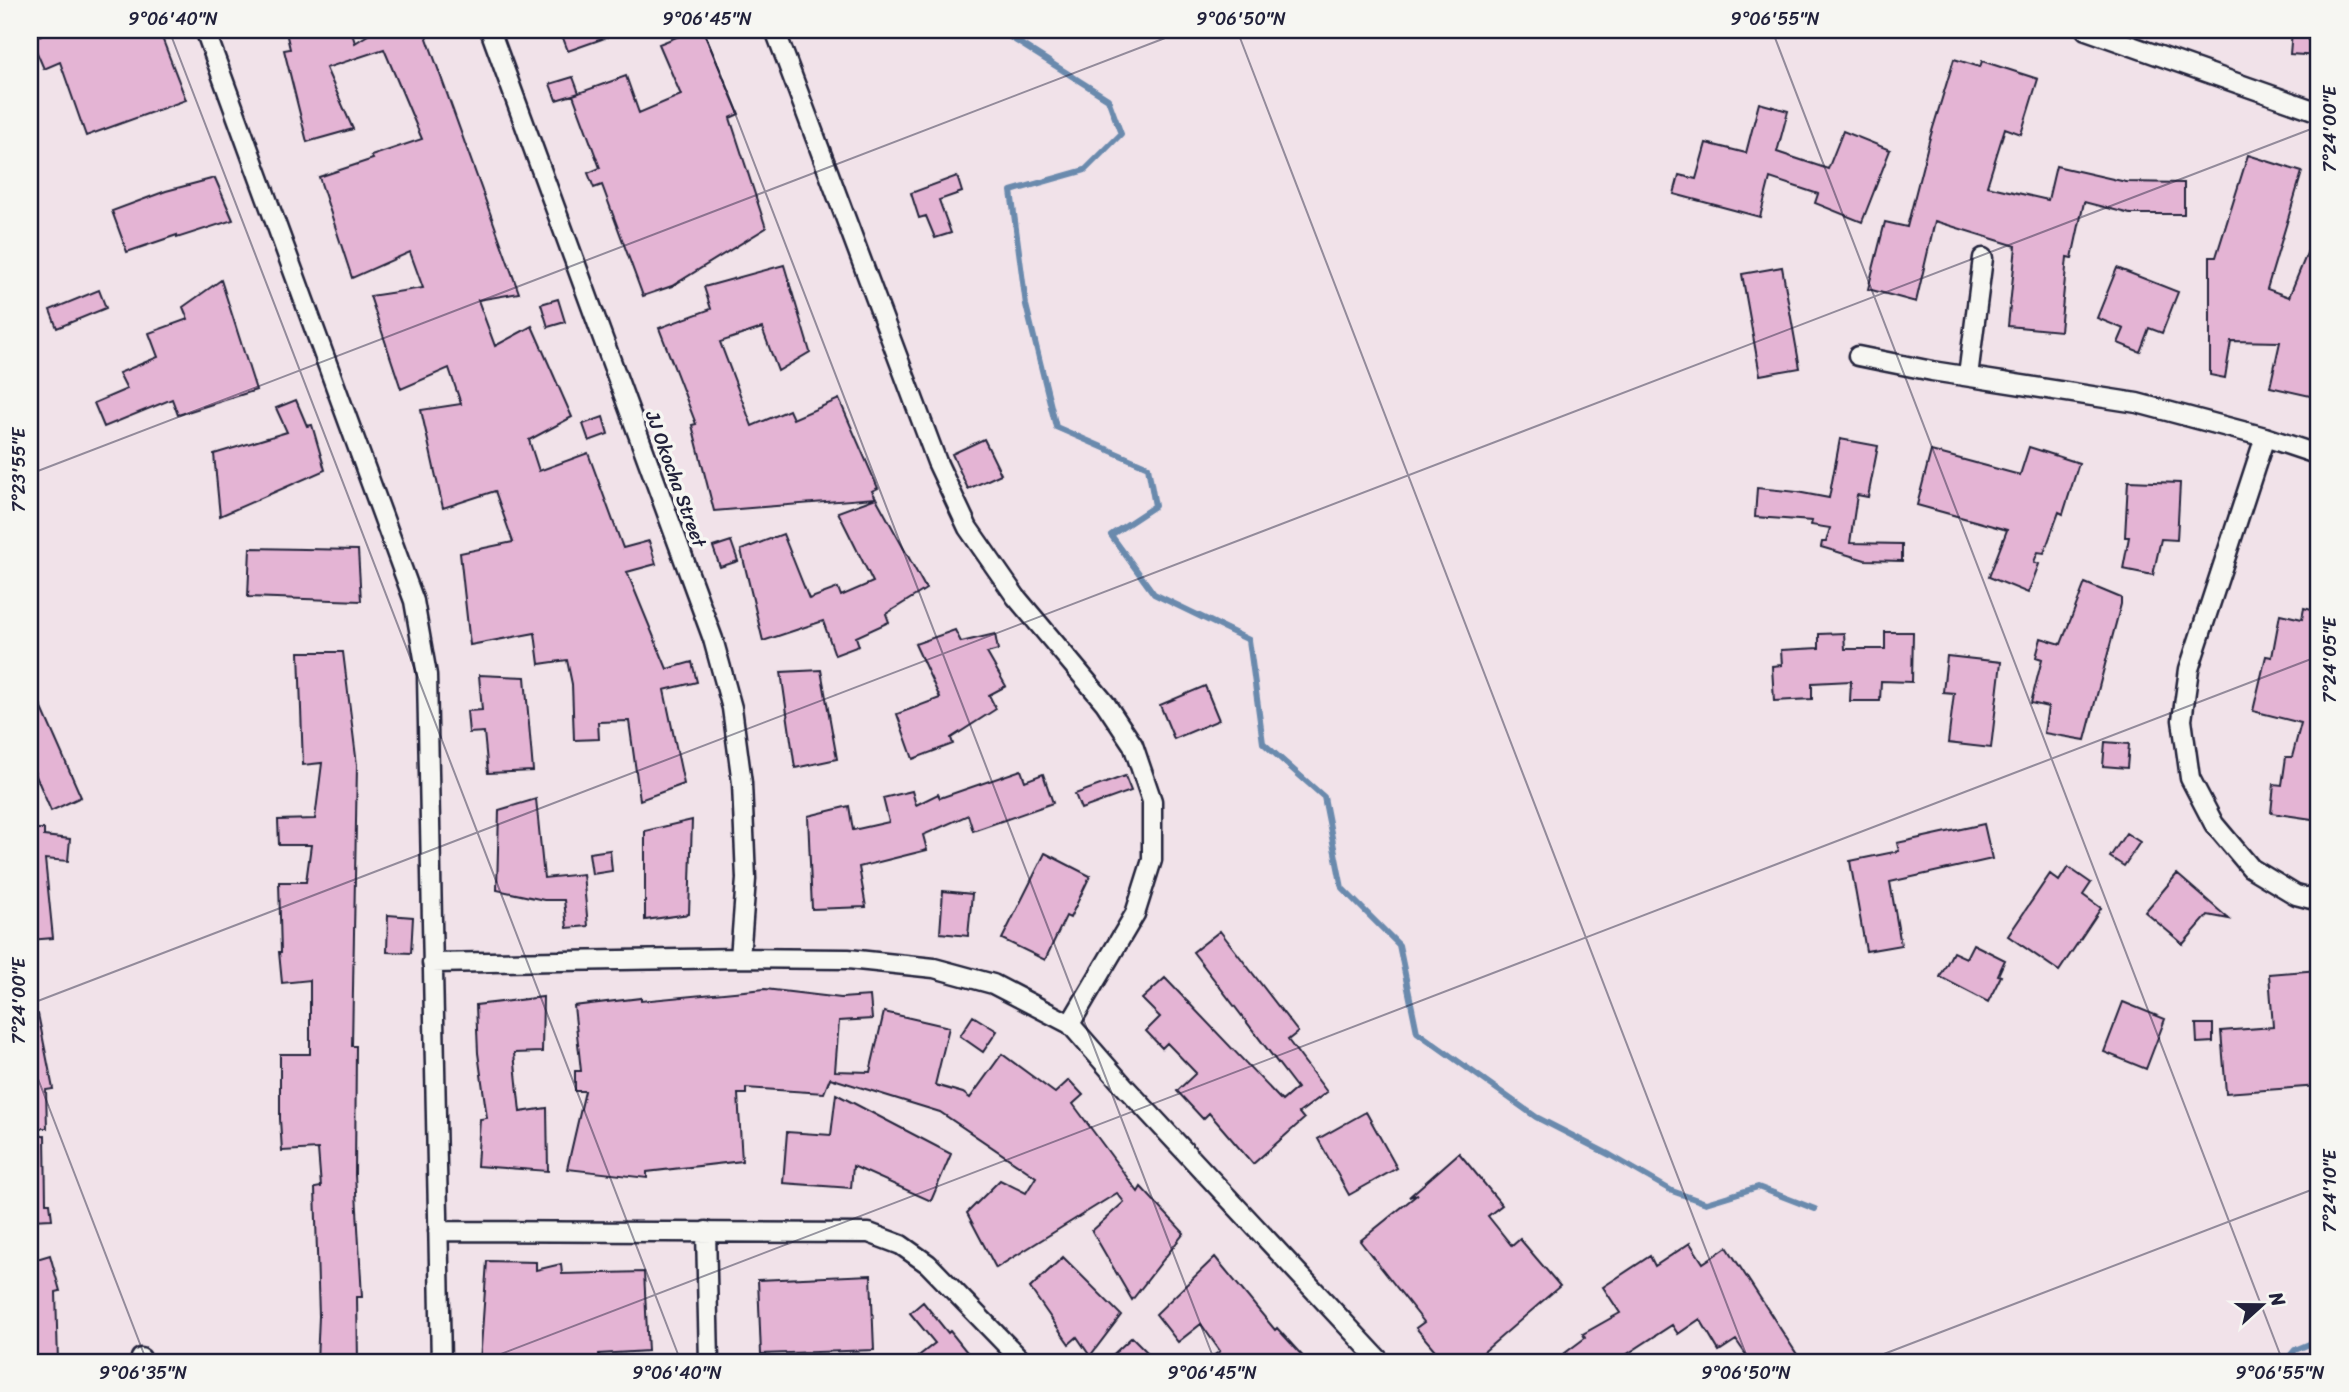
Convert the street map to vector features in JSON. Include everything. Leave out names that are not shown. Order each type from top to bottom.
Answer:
[{"type":"street","points":[[205,30],[414,601],[427,675],[441,1362]]},
{"type":"street","name":"JJ Okocha Street","points":[[490,30],[713,639],[732,708],[742,783],[746,879],[740,958]]},
{"type":"street","points":[[775,30],[937,461],[968,528],[1017,597],[1089,683],[1119,724],[1133,745],[1152,801],[1152,860],[1135,914],[1070,1024]]},
{"type":"street","points":[[2086,30],[2319,113]]},
{"type":"street","points":[[1968,376],[1983,258]]},
{"type":"street","points":[[1858,356],[2137,403],[2319,454]]},
{"type":"street","points":[[2265,437],[2189,669],[2182,720],[2190,778],[2214,824],[2251,868],[2296,895],[2319,901]]},
{"type":"street","points":[[432,962],[848,959],[934,968],[993,984],[1070,1024],[1123,1085],[1381,1362]]},
{"type":"street","points":[[438,1231],[869,1233],[901,1245],[928,1264],[1023,1362]]},
{"type":"street","points":[[706,1231],[709,1362]]},
{"type":"building","points":[[54,30],[159,30],[186,100],[86,136],[60,62],[44,69],[31,39]]},
{"type":"building","points":[[351,30],[355,43],[376,30],[424,30],[519,293],[478,300],[495,346],[532,326],[572,417],[529,440],[539,471],[588,453],[623,548],[649,541],[656,564],[627,572],[667,669],[692,662],[697,682],[664,690],[684,784],[640,800],[629,721],[598,722],[599,739],[574,740],[572,684],[567,660],[539,664],[535,633],[470,645],[460,553],[513,542],[495,491],[443,508],[421,410],[461,404],[449,368],[401,389],[370,296],[423,288],[410,252],[352,278],[319,177],[422,139],[384,49],[326,68],[353,129],[307,142],[284,50],[290,49],[286,32]]},
{"type":"building","points":[[560,30],[622,30],[622,32],[568,51]]},
{"type":"building","points":[[694,30],[703,30],[739,114],[730,118],[766,228],[672,286],[643,296],[602,185],[594,188],[588,173],[600,168],[573,95],[626,76],[639,113],[681,95],[659,44]]},
{"type":"building","points":[[2292,31],[2319,33],[2319,56],[2290,54]]},
{"type":"building","points":[[1954,59],[1980,67],[1982,61],[2038,79],[2021,134],[2005,128],[1987,186],[2048,200],[2056,166],[2126,182],[2184,183],[2184,214],[2130,214],[2084,202],[2072,258],[2067,257],[2060,331],[2008,326],[2016,246],[1935,221],[1916,302],[1868,289],[1885,222],[1907,227]]},
{"type":"building","points":[[573,77],[579,93],[556,100],[550,84]]},
{"type":"building","points":[[1759,103],[1788,111],[1777,152],[1828,169],[1843,131],[1890,150],[1862,222],[1815,203],[1818,194],[1770,178],[1760,217],[1674,194],[1679,175],[1696,179],[1706,143],[1746,153]]},
{"type":"building","points":[[2248,155],[2302,172],[2267,289],[2289,297],[2319,224],[2319,398],[2270,387],[2280,342],[2231,341],[2225,378],[2210,375],[2210,257],[2216,257]]},
{"type":"building","points":[[957,176],[962,192],[939,200],[951,233],[935,238],[926,216],[919,218],[911,193]]},
{"type":"building","points":[[215,178],[233,220],[127,252],[112,211],[166,191]]},
{"type":"building","points":[[784,265],[810,352],[778,371],[762,328],[720,342],[752,426],[789,410],[793,419],[839,399],[878,488],[872,491],[876,498],[714,511],[692,425],[696,424],[659,328],[711,309],[704,287]]},
{"type":"building","points":[[1782,267],[1800,368],[1760,375],[1742,274]]},
{"type":"building","points":[[2117,268],[2178,292],[2162,333],[2149,328],[2140,352],[2118,343],[2124,329],[2097,318]]},
{"type":"building","points":[[221,280],[256,390],[178,415],[172,399],[104,427],[94,403],[127,389],[119,373],[158,357],[149,333],[188,319],[183,307]]},
{"type":"building","points":[[99,290],[106,308],[57,328],[50,310]]},
{"type":"building","points":[[558,299],[565,322],[548,327],[541,304]]},
{"type":"building","points":[[296,400],[307,426],[312,425],[325,470],[220,516],[214,454],[287,432],[276,408]]},
{"type":"building","points":[[603,417],[608,434],[589,441],[583,424]]},
{"type":"building","points":[[984,439],[1001,474],[968,489],[952,454]]},
{"type":"building","points":[[1840,439],[1878,446],[1868,497],[1857,495],[1850,543],[1902,544],[1902,561],[1865,560],[1821,547],[1822,542],[1826,542],[1830,528],[1811,525],[1812,521],[1755,517],[1757,488],[1829,498]]},
{"type":"building","points":[[2029,447],[2079,463],[2063,514],[2059,512],[2044,553],[2038,552],[2034,562],[2039,564],[2028,593],[1989,577],[2007,530],[1917,505],[1931,451],[2020,475]]},
{"type":"building","points":[[2128,481],[2180,483],[2177,540],[2161,539],[2153,575],[2123,569],[2129,537],[2125,537]]},
{"type":"building","points":[[876,498],[926,589],[886,614],[889,622],[856,637],[859,646],[835,655],[823,621],[763,641],[741,550],[783,534],[809,599],[838,588],[841,596],[873,582],[838,512]]},
{"type":"building","points":[[731,541],[738,561],[720,567],[713,547]]},
{"type":"building","points":[[250,548],[358,550],[361,601],[248,597]]},
{"type":"building","points":[[2085,583],[2121,598],[2121,604],[2085,740],[2044,733],[2048,707],[2031,703],[2042,659],[2036,657],[2041,638],[2061,644]]},
{"type":"building","points":[[2304,608],[2319,612],[2319,820],[2271,813],[2274,784],[2282,785],[2286,757],[2292,757],[2301,723],[2253,711],[2266,656],[2272,657],[2280,614],[2302,619]]},
{"type":"building","points":[[955,630],[961,642],[995,634],[998,650],[987,653],[1006,686],[989,695],[996,709],[951,738],[953,744],[913,759],[897,714],[940,698],[915,644]]},
{"type":"building","points":[[1885,632],[1913,632],[1912,682],[1881,681],[1880,701],[1850,701],[1851,681],[1812,683],[1812,699],[1774,701],[1772,666],[1782,665],[1781,650],[1819,648],[1819,634],[1844,633],[1845,649],[1885,649]]},
{"type":"building","points":[[299,652],[343,652],[357,765],[352,1046],[356,1046],[355,1175],[362,1297],[357,1297],[358,1362],[317,1362],[319,1316],[315,1188],[321,1187],[318,1149],[282,1151],[280,1054],[310,1054],[310,980],[282,983],[279,882],[306,882],[311,845],[279,845],[278,820],[315,819],[322,763],[303,765]]},
{"type":"building","points":[[1947,656],[2001,662],[1991,748],[1948,743],[1954,693],[1943,692]]},
{"type":"building","points":[[821,670],[837,759],[795,768],[781,672]]},
{"type":"building","points":[[479,675],[525,677],[533,771],[488,773],[484,732],[469,733],[467,711],[482,710]]},
{"type":"building","points":[[30,681],[81,797],[51,811],[30,762]]},
{"type":"building","points":[[1205,686],[1219,720],[1174,739],[1160,705]]},
{"type":"building","points":[[2105,742],[2129,744],[2127,768],[2103,766]]},
{"type":"building","points":[[1021,770],[1025,781],[1043,774],[1053,803],[973,831],[968,815],[923,835],[927,850],[859,867],[866,907],[812,909],[808,816],[849,806],[853,830],[889,822],[883,798],[912,791],[916,805],[938,794],[940,798]]},
{"type":"building","points":[[1125,776],[1131,791],[1081,809],[1075,794]]},
{"type":"building","points":[[536,799],[544,878],[583,874],[588,926],[567,928],[564,900],[544,900],[497,890],[499,810]]},
{"type":"building","points":[[692,820],[689,914],[645,920],[645,831]]},
{"type":"building","points":[[1984,824],[1992,859],[1890,882],[1901,945],[1866,951],[1850,861],[1899,851],[1897,843]]},
{"type":"building","points":[[30,829],[44,829],[44,836],[70,839],[68,861],[45,859],[53,938],[30,940]]},
{"type":"building","points":[[2126,833],[2140,842],[2124,866],[2110,857]]},
{"type":"building","points":[[610,850],[612,871],[592,874],[589,853]]},
{"type":"building","points":[[1045,853],[1090,876],[1070,918],[1066,916],[1045,960],[1002,939]]},
{"type":"building","points":[[2068,867],[2091,883],[2083,895],[2101,908],[2059,971],[2008,936],[2050,874],[2059,881]]},
{"type":"building","points":[[2177,874],[2229,919],[2208,915],[2183,944],[2145,912]]},
{"type":"building","points":[[943,891],[972,894],[968,936],[940,933]]},
{"type":"building","points":[[388,915],[413,917],[411,953],[387,952]]},
{"type":"building","points":[[1220,931],[1298,1032],[1288,1040],[1327,1092],[1299,1113],[1304,1119],[1253,1164],[1209,1113],[1203,1119],[1177,1091],[1196,1073],[1167,1043],[1162,1048],[1146,1031],[1160,1017],[1142,999],[1165,978],[1282,1101],[1297,1088],[1193,952]]},
{"type":"building","points":[[1973,944],[2005,960],[1998,975],[2001,976],[1988,1002],[1940,977],[1953,952],[1966,958]]},
{"type":"building","points":[[2319,970],[2319,1086],[2226,1093],[2221,1031],[2273,1027],[2269,974]]},
{"type":"building","points":[[765,989],[841,998],[870,996],[872,1019],[839,1021],[835,1071],[870,1072],[884,1012],[949,1027],[935,1085],[963,1093],[970,1098],[1002,1054],[1055,1093],[1069,1080],[1083,1095],[1073,1104],[1138,1192],[1141,1187],[1184,1233],[1132,1300],[1092,1231],[1124,1202],[1117,1193],[996,1268],[967,1213],[1000,1180],[1026,1193],[1036,1177],[940,1112],[830,1078],[824,1093],[746,1088],[746,1094],[738,1094],[742,1161],[647,1172],[647,1178],[567,1169],[585,1091],[575,1091],[575,1071],[581,1071],[574,1006]]},
{"type":"building","points":[[543,997],[542,1052],[514,1053],[520,1112],[547,1108],[548,1171],[477,1166],[480,1119],[487,1118],[478,1053],[476,1005]]},
{"type":"building","points":[[2123,1002],[2165,1019],[2146,1069],[2104,1052]]},
{"type":"building","points":[[38,1014],[53,1089],[46,1090],[47,1128],[30,1128],[30,1015]]},
{"type":"building","points":[[973,1016],[997,1031],[983,1052],[960,1036]]},
{"type":"building","points":[[2196,1024],[2213,1024],[2213,1042],[2197,1043]]},
{"type":"building","points":[[836,1094],[951,1154],[931,1201],[853,1166],[851,1188],[783,1183],[787,1132],[831,1135]]},
{"type":"building","points":[[1366,1112],[1397,1168],[1349,1195],[1318,1139]]},
{"type":"building","points":[[45,1135],[46,1203],[50,1203],[52,1219],[30,1220],[30,1136]]},
{"type":"building","points":[[1459,1153],[1502,1205],[1488,1216],[1512,1246],[1520,1239],[1560,1286],[1472,1362],[1445,1362],[1416,1328],[1424,1322],[1360,1241],[1418,1194],[1409,1197]]},
{"type":"building","points":[[1690,1243],[1703,1263],[1727,1247],[1802,1362],[1751,1362],[1736,1340],[1719,1351],[1700,1319],[1678,1334],[1672,1325],[1615,1362],[1553,1362],[1585,1338],[1583,1334],[1620,1313],[1603,1287],[1650,1256],[1655,1266]]},
{"type":"building","points":[[50,1255],[60,1291],[56,1292],[58,1362],[33,1362],[32,1309],[38,1309],[30,1280],[30,1261]]},
{"type":"building","points":[[1063,1257],[1121,1315],[1090,1356],[1077,1337],[1069,1344],[1030,1288]]},
{"type":"building","points":[[1215,1257],[1275,1330],[1277,1328],[1308,1362],[1205,1362],[1220,1351],[1201,1324],[1178,1342],[1156,1314]]},
{"type":"building","points":[[487,1261],[536,1262],[536,1270],[561,1264],[562,1274],[644,1272],[648,1351],[599,1354],[599,1362],[480,1362]]},
{"type":"building","points":[[871,1275],[874,1350],[761,1354],[758,1280]]},
{"type":"building","points":[[923,1302],[975,1362],[911,1362],[935,1343],[910,1313]]},
{"type":"building","points":[[1132,1337],[1157,1362],[1105,1362]]},
{"type":"waterway","points":[[999,30],[1108,99],[1121,134],[1085,170],[1011,191],[1026,305],[1056,427],[1148,467],[1155,506],[1111,535],[1154,594],[1249,640],[1263,743],[1324,797],[1342,888],[1399,945],[1417,1032],[1536,1117],[1672,1191],[1706,1203],[1758,1187],[1815,1209]]},
{"type":"waterway","points":[[2285,1362],[2295,1350],[2319,1340]]}]
